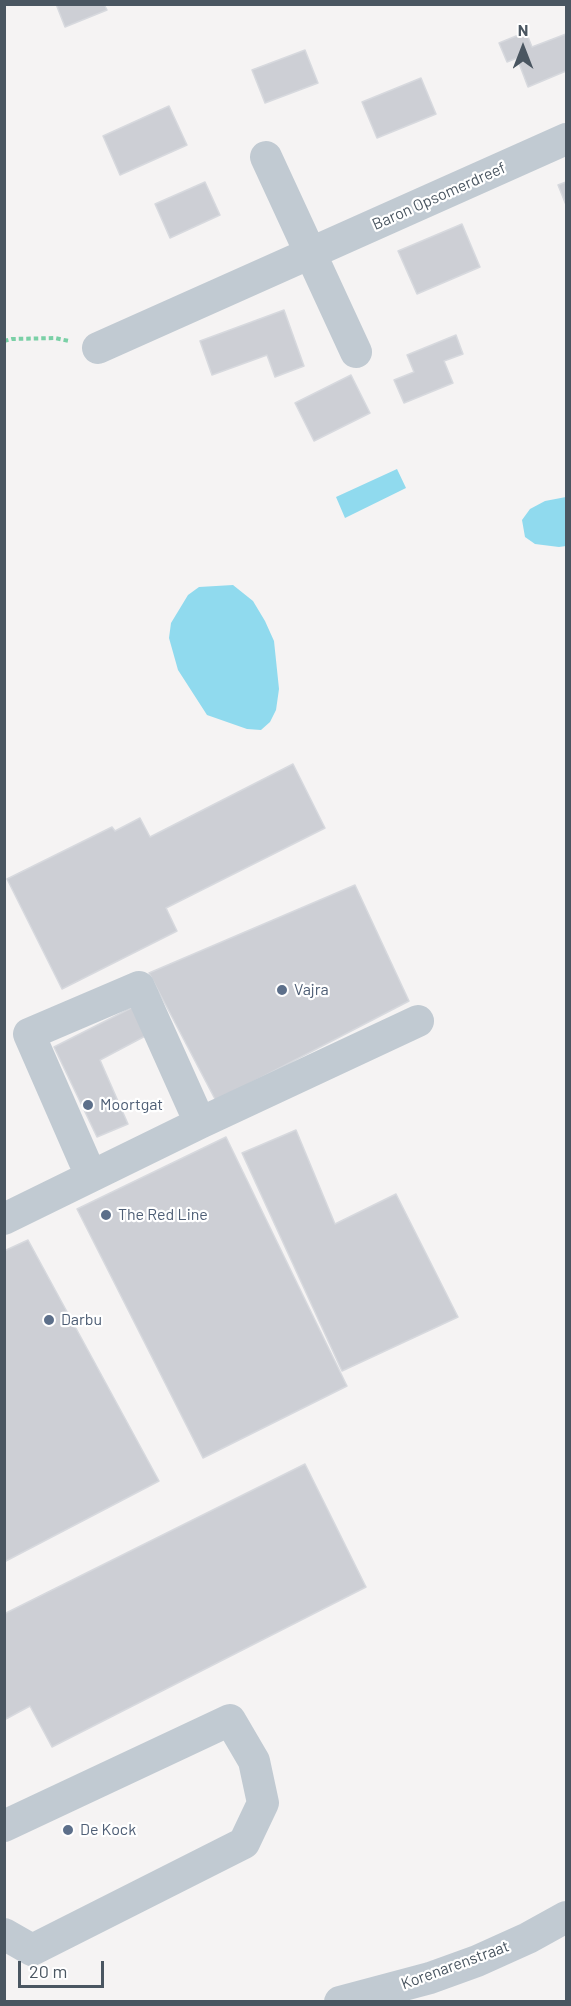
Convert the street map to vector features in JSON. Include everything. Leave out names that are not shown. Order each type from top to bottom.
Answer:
[{"type":"street","name":"Baron Opsomerdreef","points":[[98,348],[567,139]]},
{"type":"street","points":[[266,157],[356,352]]},
{"type":"street","points":[[91,1176],[29,1034],[139,987],[200,1123]]},
{"type":"street","points":[[4,1219],[200,1123],[418,1021]]},
{"type":"street","points":[[4,1826],[230,1720],[254,1761],[263,1803],[244,1843],[223,1854],[32,1950],[4,1934]]},
{"type":"street","name":"Korenarenstraat","points":[[340,2001],[430,1978],[477,1961],[567,1917]]},
{"type":"path","points":[[4,342],[12,339],[55,338],[98,348]]},
{"type":"water","points":[[397,469],[406,488],[345,518],[336,497]]},
{"type":"water","points":[[566,497],[566,546],[535,544],[525,537],[522,520],[530,509],[545,501]]},
{"type":"water","points":[[233,585],[253,601],[274,641],[279,689],[276,710],[270,722],[261,730],[247,729],[207,715],[178,670],[169,638],[171,623],[188,595],[199,587]]},
{"type":"building","points":[[56,4],[104,4],[107,10],[65,27]]},
{"type":"building","points":[[526,32],[532,47],[566,34],[566,71],[528,87],[517,58],[507,62],[499,43]]},
{"type":"building","points":[[305,50],[318,83],[265,103],[252,70]]},
{"type":"building","points":[[421,78],[436,114],[377,138],[362,102]]},
{"type":"building","points":[[169,106],[187,145],[120,175],[103,136]]},
{"type":"building","points":[[205,182],[220,215],[170,238],[155,204]]},
{"type":"building","points":[[566,182],[566,205],[558,185]]},
{"type":"building","points":[[462,224],[480,267],[417,294],[398,251]]},
{"type":"building","points":[[284,310],[304,366],[275,377],[267,355],[212,375],[200,341]]},
{"type":"building","points":[[456,335],[463,354],[444,361],[453,383],[404,403],[394,380],[414,372],[407,355]]},
{"type":"building","points":[[351,375],[370,413],[314,441],[295,403]]},
{"type":"building","points":[[293,764],[325,828],[166,908],[177,931],[62,989],[7,879],[112,827],[115,831],[140,818],[150,837]]},
{"type":"building","points":[[355,885],[409,1001],[216,1101],[149,973]]},
{"type":"building","points":[[139,1004],[149,1034],[100,1060],[128,1124],[97,1137],[54,1047]]},
{"type":"building","points":[[296,1130],[335,1224],[396,1194],[458,1317],[342,1371],[242,1153]]},
{"type":"building","points":[[226,1137],[347,1386],[203,1458],[77,1209]]},
{"type":"building","points":[[28,1240],[159,1481],[4,1562],[4,1251]]},
{"type":"building","points":[[305,1464],[366,1587],[52,1747],[30,1706],[4,1720],[4,1614]]},
{"type":"place","name":"Vajra","points":[[282,990]]},
{"type":"place","name":"Moortgat","points":[[88,1105]]},
{"type":"place","name":"The Red Line","points":[[106,1215]]},
{"type":"place","name":"Darbu","points":[[49,1320]]},
{"type":"place","name":"De Kock","points":[[68,1830]]}]
